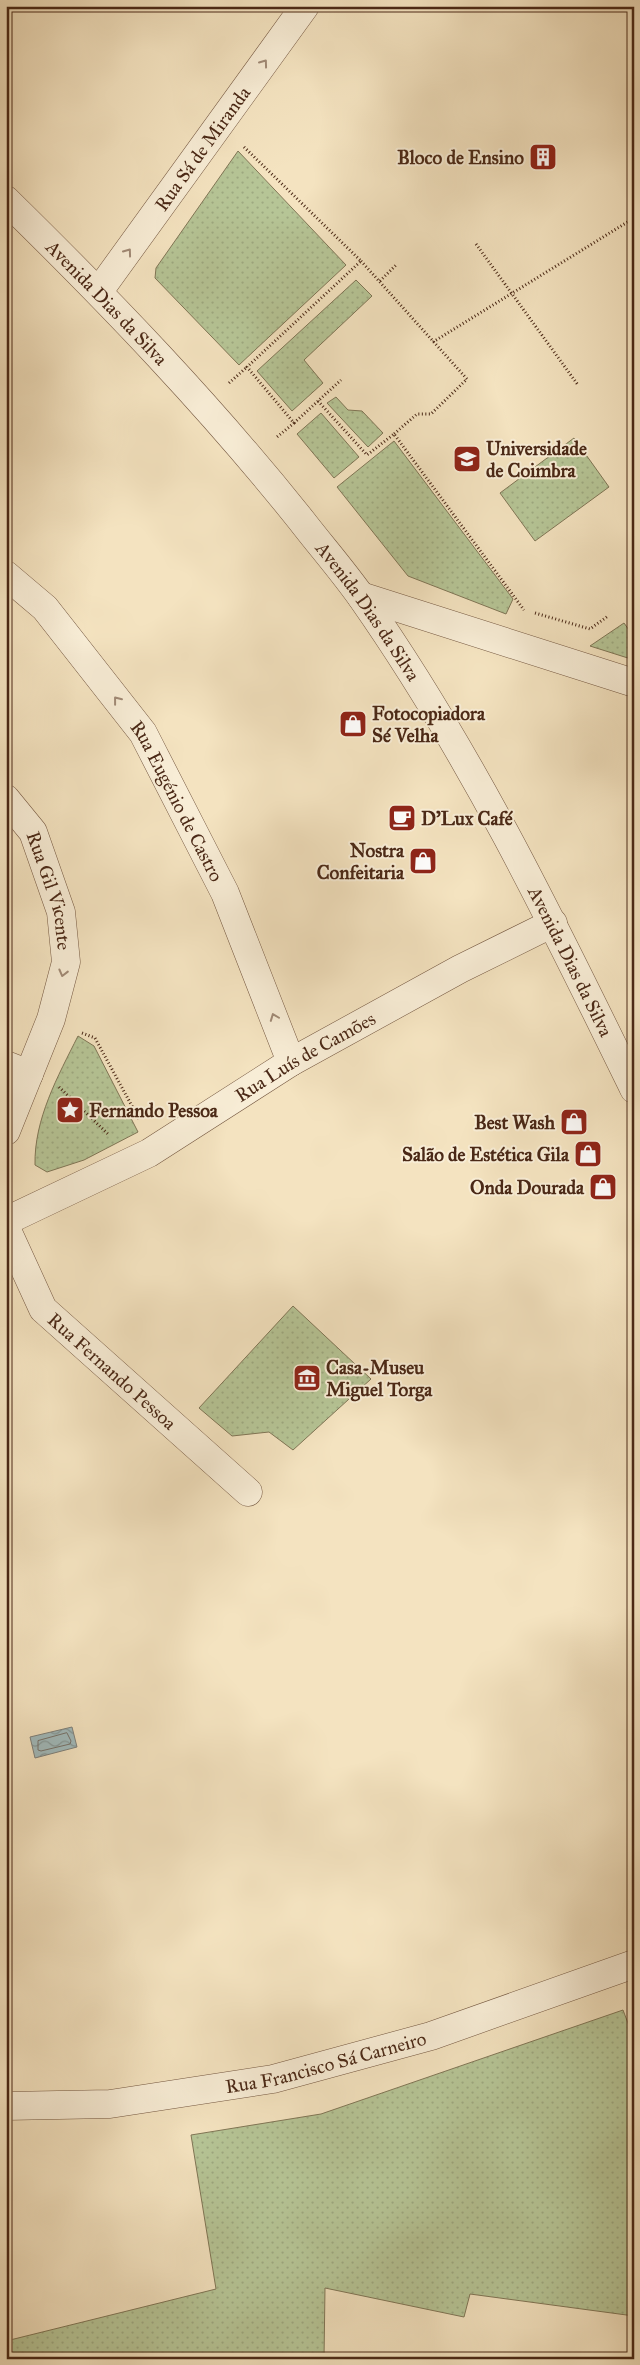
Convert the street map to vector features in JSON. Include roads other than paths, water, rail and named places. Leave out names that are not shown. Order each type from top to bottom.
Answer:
[{"type":"street","name":"Rua Sá de Miranda","points":[[99,291],[306,6]]},
{"type":"street","name":"Avenida Dias da Silva","points":[[6,200],[99,291],[252,459],[361,596],[450,733],[553,923],[634,1089]]},
{"type":"street","name":"Rua Eugénio de Castro","points":[[6,575],[45,608],[143,733],[225,893],[291,1062]]},
{"type":"street","points":[[361,596],[634,683]]},
{"type":"street","name":"Rua Gil Vicente","points":[[6,799],[33,832],[61,912],[66,962],[51,1019],[18,1070],[6,1130]]},
{"type":"street","name":"Rua Luís de Camões","points":[[6,1221],[145,1154],[291,1062],[460,969],[553,923]]},
{"type":"street","name":"Rua Fernando Pessoa","points":[[6,1228],[43,1309],[248,1492]]},
{"type":"street","name":"Rua Francisco Sá Carneiro","points":[[6,2106],[110,2104],[273,2079],[431,2036],[634,1964]]},
{"type":"water","points":[[72,1727],[77,1747],[35,1758],[30,1737]]},
{"type":"place","name":"Bloco de Ensino","points":[[543,157]]},
{"type":"place","name":"Universidade de Coimbra","points":[[467,459]]},
{"type":"place","name":"Fotocopiadora Sé Velha","points":[[353,724]]},
{"type":"place","name":"D'Lux Café","points":[[402,818]]},
{"type":"place","name":"Nostra Confeitaria","points":[[423,861]]},
{"type":"place","name":"Fernando Pessoa","points":[[70,1110]]},
{"type":"place","name":"Best Wash","points":[[574,1122]]},
{"type":"place","name":"Salão de Estética Gila","points":[[588,1154]]},
{"type":"place","name":"Onda Dourada","points":[[603,1187]]},
{"type":"place","name":"Casa-Museu Miguel Torga","points":[[307,1378]]}]
